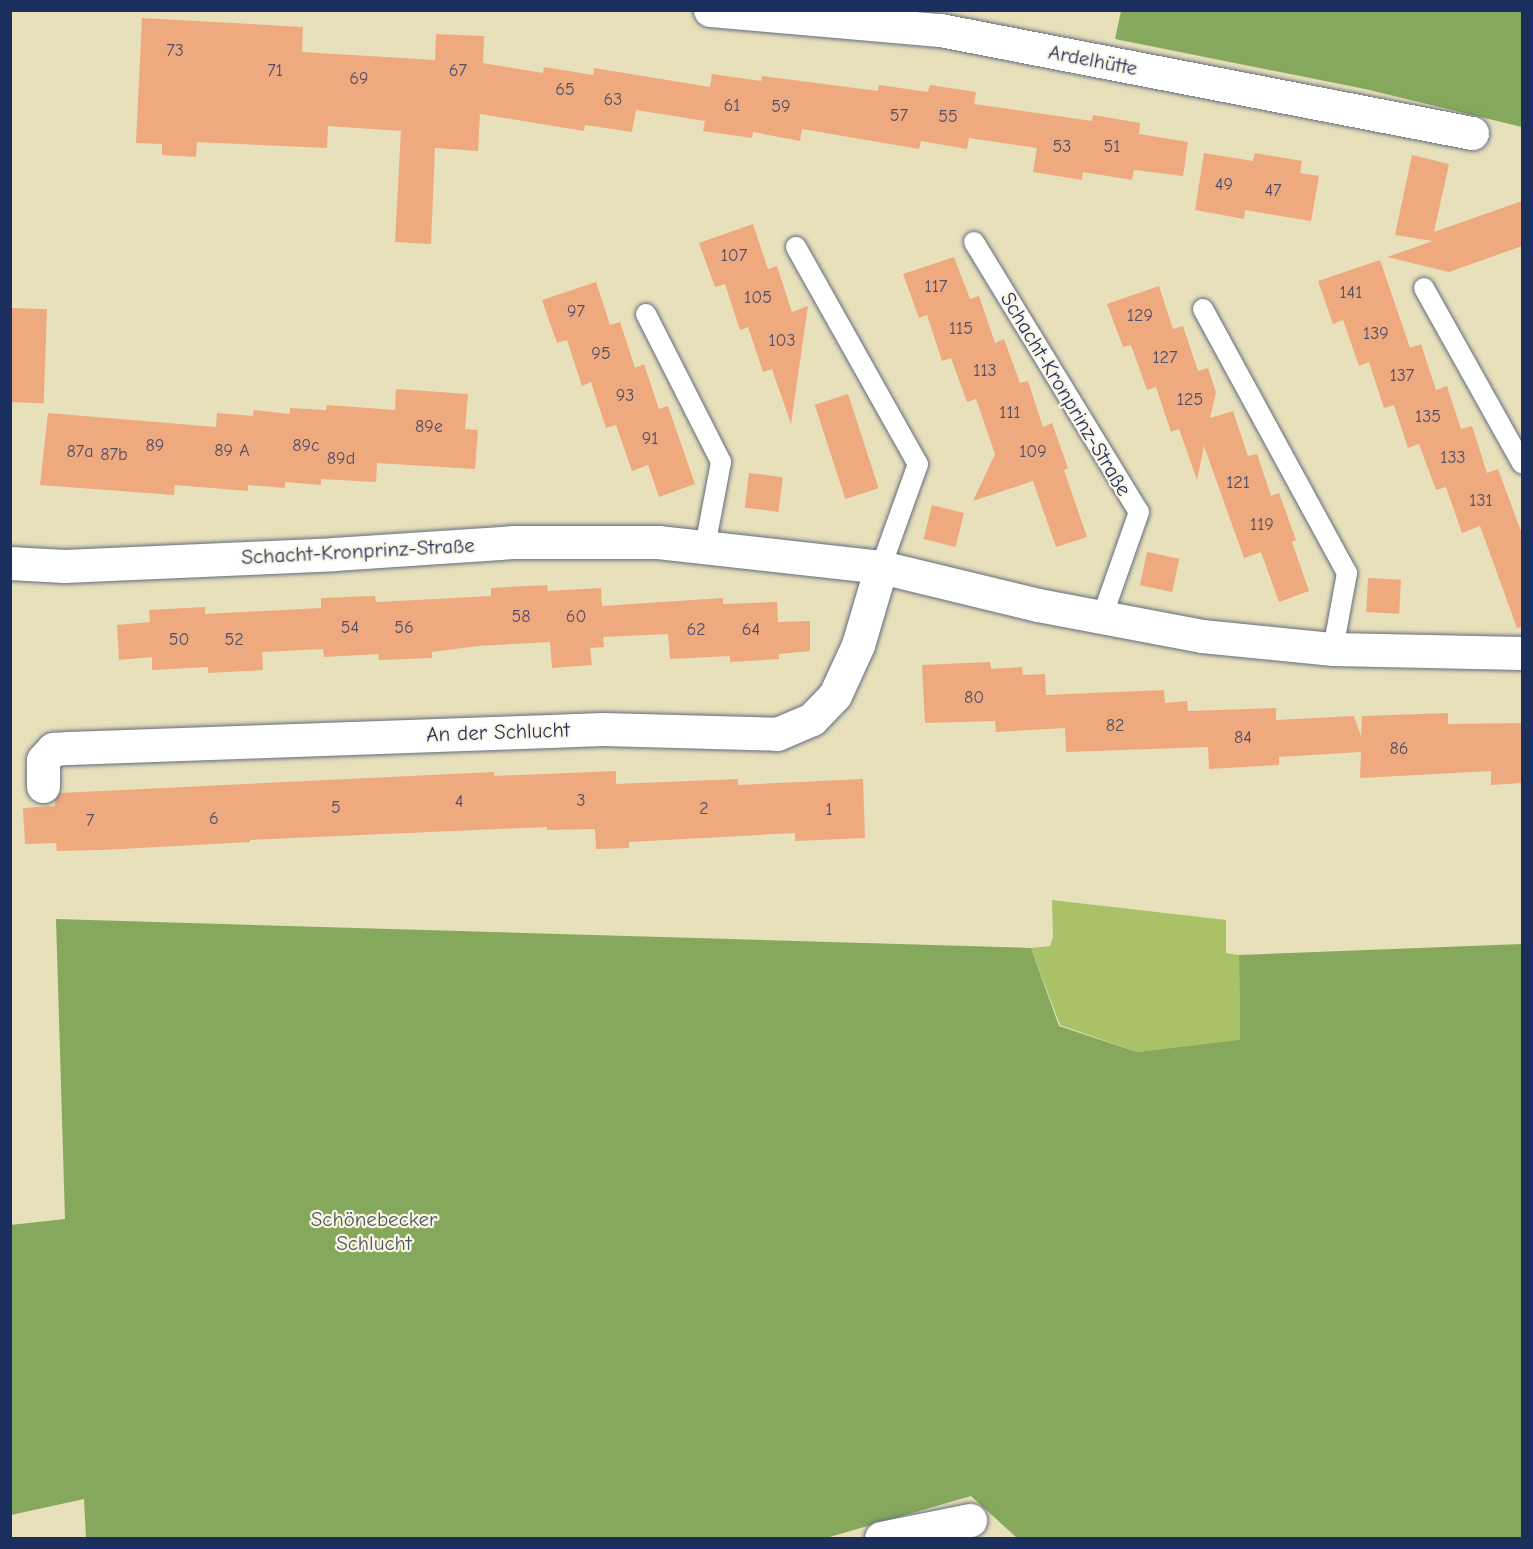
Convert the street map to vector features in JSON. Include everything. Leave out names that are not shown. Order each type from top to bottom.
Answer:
[{"type":"street","name":"Ardelhütte","points":[[711,10],[940,30],[1472,133]]},
{"type":"street","name":"Schacht-Kronprinz-Straße","points":[[10,563],[64,566],[334,554],[513,542],[658,542],[881,567],[1038,605],[1202,636],[1333,649],[1522,653]]},
{"type":"street","name":"An der Schlucht","points":[[43,786],[43,760],[53,749],[603,729],[777,734],[812,718],[835,695],[858,645],[881,567]]},
{"type":"street","points":[[881,1539],[970,1520]]},
{"type":"lane","name":"Schacht-Kronprinz-Straße","points":[[974,242],[1139,512],[1102,617]]},
{"type":"lane","points":[[796,247],[918,464],[881,567]]},
{"type":"lane","points":[[1424,288],[1522,463]]},
{"type":"lane","points":[[1203,309],[1347,573],[1333,649]]},
{"type":"lane","points":[[646,314],[721,462],[705,547]]},
{"type":"green space","points":[[1121,11],[1522,11],[1522,127],[1365,89],[1115,39]]},
{"type":"green space","points":[[1052,900],[1226,920],[1226,953],[1239,955],[1240,1041],[1137,1052],[1060,1025],[1031,948],[1050,946],[1053,937]]},
{"type":"green space","name":"Schönebecker Schlucht","points":[[56,919],[1031,948],[1059,1026],[1137,1052],[1240,1040],[1239,955],[1522,944],[1522,1538],[1017,1538],[971,1496],[826,1538],[86,1538],[84,1499],[11,1515],[10,1225],[65,1219]]},
{"type":"building","points":[[142,18],[303,27],[302,52],[435,60],[436,34],[484,36],[483,63],[543,73],[544,67],[593,75],[594,68],[710,87],[712,74],[761,81],[762,76],[878,91],[879,85],[928,92],[930,85],[976,92],[974,104],[1092,121],[1093,115],[1140,123],[1139,134],[1188,142],[1183,176],[1134,170],[1132,180],[1083,172],[1082,180],[1033,172],[1037,148],[969,138],[967,149],[921,141],[919,149],[802,129],[800,141],[753,132],[752,138],[703,131],[705,121],[636,110],[632,132],[585,125],[584,131],[480,114],[478,151],[435,148],[431,244],[395,242],[401,131],[328,126],[327,148],[197,142],[196,157],[162,155],[162,144],[136,143]]},
{"type":"building","points":[[1204,153],[1253,161],[1255,153],[1302,161],[1300,173],[1319,176],[1311,221],[1245,210],[1244,219],[1195,210]]},
{"type":"building","points":[[1412,155],[1449,164],[1434,232],[1522,201],[1522,246],[1449,272],[1387,257],[1433,241],[1395,235]]},
{"type":"building","points":[[753,224],[768,269],[777,266],[792,312],[808,306],[791,424],[772,369],[763,372],[748,327],[740,330],[725,284],[715,287],[699,243]]},
{"type":"building","points":[[954,257],[970,299],[979,296],[995,343],[1004,339],[1020,383],[1028,381],[1043,427],[1052,423],[1068,468],[1064,470],[1087,537],[1056,547],[1033,481],[973,501],[995,454],[976,399],[967,402],[951,358],[942,361],[927,315],[919,318],[903,274]]},
{"type":"building","points":[[1380,260],[1410,348],[1421,344],[1436,390],[1447,386],[1461,429],[1472,426],[1487,473],[1498,469],[1522,534],[1522,627],[1517,628],[1480,526],[1462,533],[1446,487],[1436,490],[1419,444],[1408,448],[1394,405],[1384,408],[1369,362],[1359,366],[1343,320],[1333,324],[1318,281]]},
{"type":"building","points":[[596,282],[610,325],[620,322],[635,368],[644,364],[659,409],[668,406],[695,484],[659,497],[648,465],[632,471],[616,425],[606,428],[591,382],[582,386],[567,340],[557,343],[542,300]]},
{"type":"building","points":[[1159,286],[1173,329],[1183,326],[1198,371],[1208,368],[1216,392],[1210,418],[1233,411],[1248,456],[1257,454],[1271,496],[1279,493],[1296,540],[1292,542],[1309,591],[1279,602],[1261,552],[1244,558],[1204,446],[1197,480],[1179,429],[1171,432],[1156,387],[1147,390],[1131,345],[1123,347],[1107,304]]},
{"type":"building","points":[[10,308],[47,309],[44,403],[10,402]]},
{"type":"building","points":[[396,389],[468,394],[465,429],[478,430],[475,469],[377,463],[376,482],[321,479],[321,485],[285,482],[285,488],[248,485],[248,491],[175,485],[174,495],[40,485],[48,413],[216,427],[217,413],[253,416],[254,410],[290,414],[290,408],[326,410],[327,405],[395,410]]},
{"type":"building","points":[[848,394],[879,488],[845,499],[815,405]]},
{"type":"building","points":[[749,473],[783,477],[778,512],[745,508]]},
{"type":"building","points":[[932,505],[964,513],[956,547],[924,539]]},
{"type":"building","points":[[1147,552],[1179,559],[1172,592],[1140,585]]},
{"type":"building","points":[[1368,578],[1401,580],[1399,614],[1366,612]]},
{"type":"building","points":[[547,585],[548,591],[601,588],[602,606],[723,598],[723,604],[777,602],[778,622],[810,621],[810,651],[779,654],[779,659],[730,662],[730,656],[670,659],[668,634],[603,637],[604,647],[590,648],[592,665],[552,668],[550,642],[478,646],[432,652],[432,658],[379,660],[378,654],[324,657],[323,649],[262,652],[263,670],[208,673],[208,667],[152,670],[152,657],[119,660],[117,625],[150,622],[149,610],[205,607],[205,614],[321,608],[321,598],[375,596],[376,602],[491,596],[491,588]]},
{"type":"building","points":[[990,662],[991,669],[1022,667],[1023,675],[1045,674],[1046,695],[1164,690],[1165,703],[1187,701],[1188,711],[1276,708],[1276,720],[1354,716],[1361,736],[1362,716],[1448,713],[1448,724],[1522,723],[1522,783],[1491,785],[1491,771],[1360,778],[1361,752],[1279,757],[1279,765],[1209,769],[1208,747],[1066,752],[1065,728],[996,732],[995,721],[925,723],[922,665]]},
{"type":"building","points":[[616,771],[616,784],[738,779],[738,785],[863,779],[865,838],[795,841],[795,833],[629,842],[629,848],[596,849],[595,829],[547,830],[547,827],[250,840],[250,842],[103,850],[57,851],[56,843],[25,844],[23,808],[55,806],[55,800],[60,793],[494,772],[494,776]]}]
